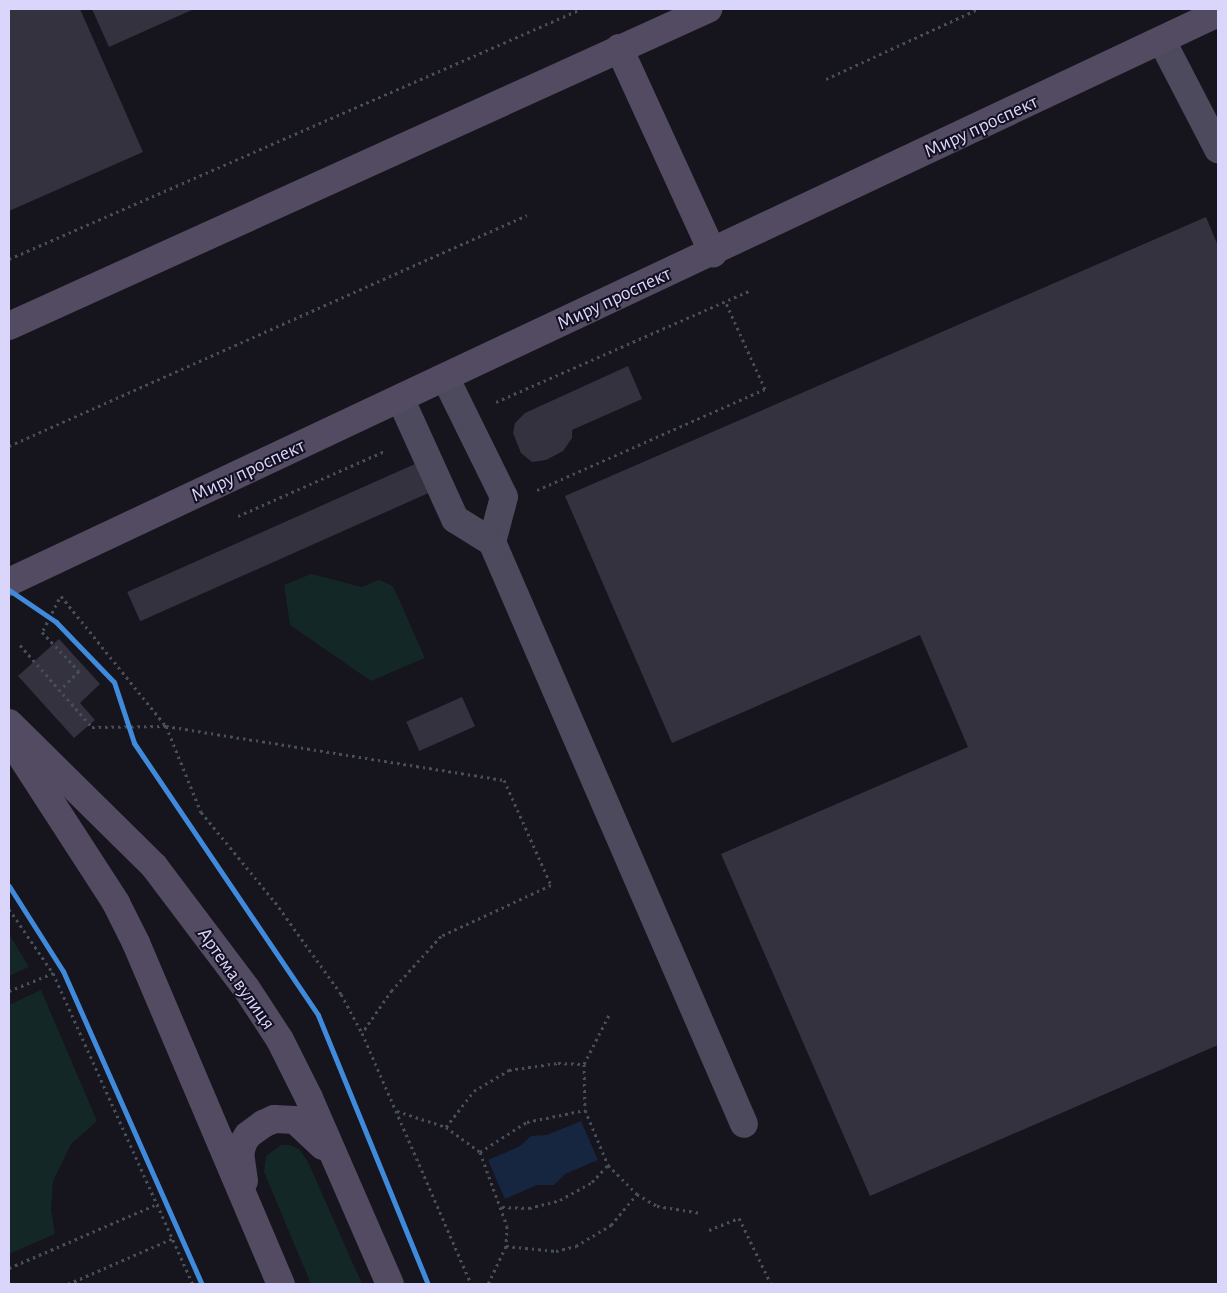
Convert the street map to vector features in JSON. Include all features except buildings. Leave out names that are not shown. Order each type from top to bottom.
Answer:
[{"type":"main road","points":[[9,326],[708,9]]},
{"type":"main road","name":"Миру проспект","points":[[9,582],[446,379],[1218,13]]},
{"type":"main road","points":[[619,48],[713,253]]},
{"type":"main road","name":"Артема вулиця","points":[[9,723],[154,866],[246,988],[280,1040],[342,1172],[390,1284]]},
{"type":"main road","points":[[9,737],[116,904],[136,943],[281,1284]]},
{"type":"main road","points":[[249,1209],[241,1170],[241,1149],[251,1131],[274,1119],[295,1120],[302,1124],[342,1172]]},
{"type":"lane","points":[[1162,41],[1218,149]]},
{"type":"lane","points":[[446,379],[504,497],[492,542]]},
{"type":"lane","points":[[401,400],[455,519],[492,542],[744,1124]]},
{"type":"path","points":[[9,259],[581,9]]},
{"type":"path","points":[[826,79],[978,9]]},
{"type":"path","points":[[9,446],[527,215]]},
{"type":"path","points":[[534,492],[765,389],[725,301]]},
{"type":"path","points":[[52,594],[60,595],[166,726],[201,812],[275,902],[341,994],[362,1033],[471,1284]]},
{"type":"path","points":[[42,613],[56,622]]},
{"type":"path","points":[[42,632],[79,672],[59,691]]},
{"type":"path","points":[[20,645],[92,728],[166,726],[504,780],[551,885],[441,936],[392,990],[362,1033]]},
{"type":"path","points":[[125,718],[131,735]]},
{"type":"path","points":[[9,908],[53,973],[159,1203],[193,1284]]},
{"type":"path","points":[[9,991],[53,973]]},
{"type":"path","points":[[610,1013],[584,1064],[585,1110],[608,1164],[637,1194],[657,1206],[701,1213]]},
{"type":"path","points":[[446,1127],[474,1091],[509,1070],[558,1063],[584,1064]]},
{"type":"path","points":[[396,1110],[446,1127],[480,1152],[502,1207],[507,1226],[506,1246],[488,1284]]},
{"type":"path","points":[[480,1152],[527,1122],[585,1110]]},
{"type":"path","points":[[502,1207],[529,1208],[560,1200],[592,1182],[608,1164]]},
{"type":"path","points":[[506,1246],[541,1251],[576,1246],[611,1225],[637,1194]]},
{"type":"path","points":[[163,1195],[167,1204]]},
{"type":"path","points":[[9,1268],[159,1203]]},
{"type":"path","points":[[708,1230],[739,1218],[771,1284]]},
{"type":"path","points":[[178,1231],[182,1240]]},
{"type":"path","points":[[68,1284],[174,1238]]},
{"type":"green space","points":[[311,574],[362,587],[379,580],[393,586],[425,658],[371,681],[290,625],[284,585]]},
{"type":"green space","points":[[9,934],[29,967],[9,976]]},
{"type":"green space","points":[[41,990],[97,1121],[71,1144],[53,1181],[51,1209],[55,1234],[9,1254],[9,1005]]},
{"type":"green space","points":[[281,1145],[289,1145],[299,1149],[308,1162],[362,1284],[311,1284],[264,1172],[266,1156]]},
{"type":"water","points":[[581,1121],[598,1160],[565,1174],[554,1185],[537,1185],[505,1199],[488,1160],[520,1146],[531,1136],[547,1135]]},
{"type":"cycle path","points":[[9,590],[56,622],[114,682],[134,743],[318,1015],[428,1284]]},
{"type":"cycle path","points":[[9,886],[63,971],[202,1284]]}]
